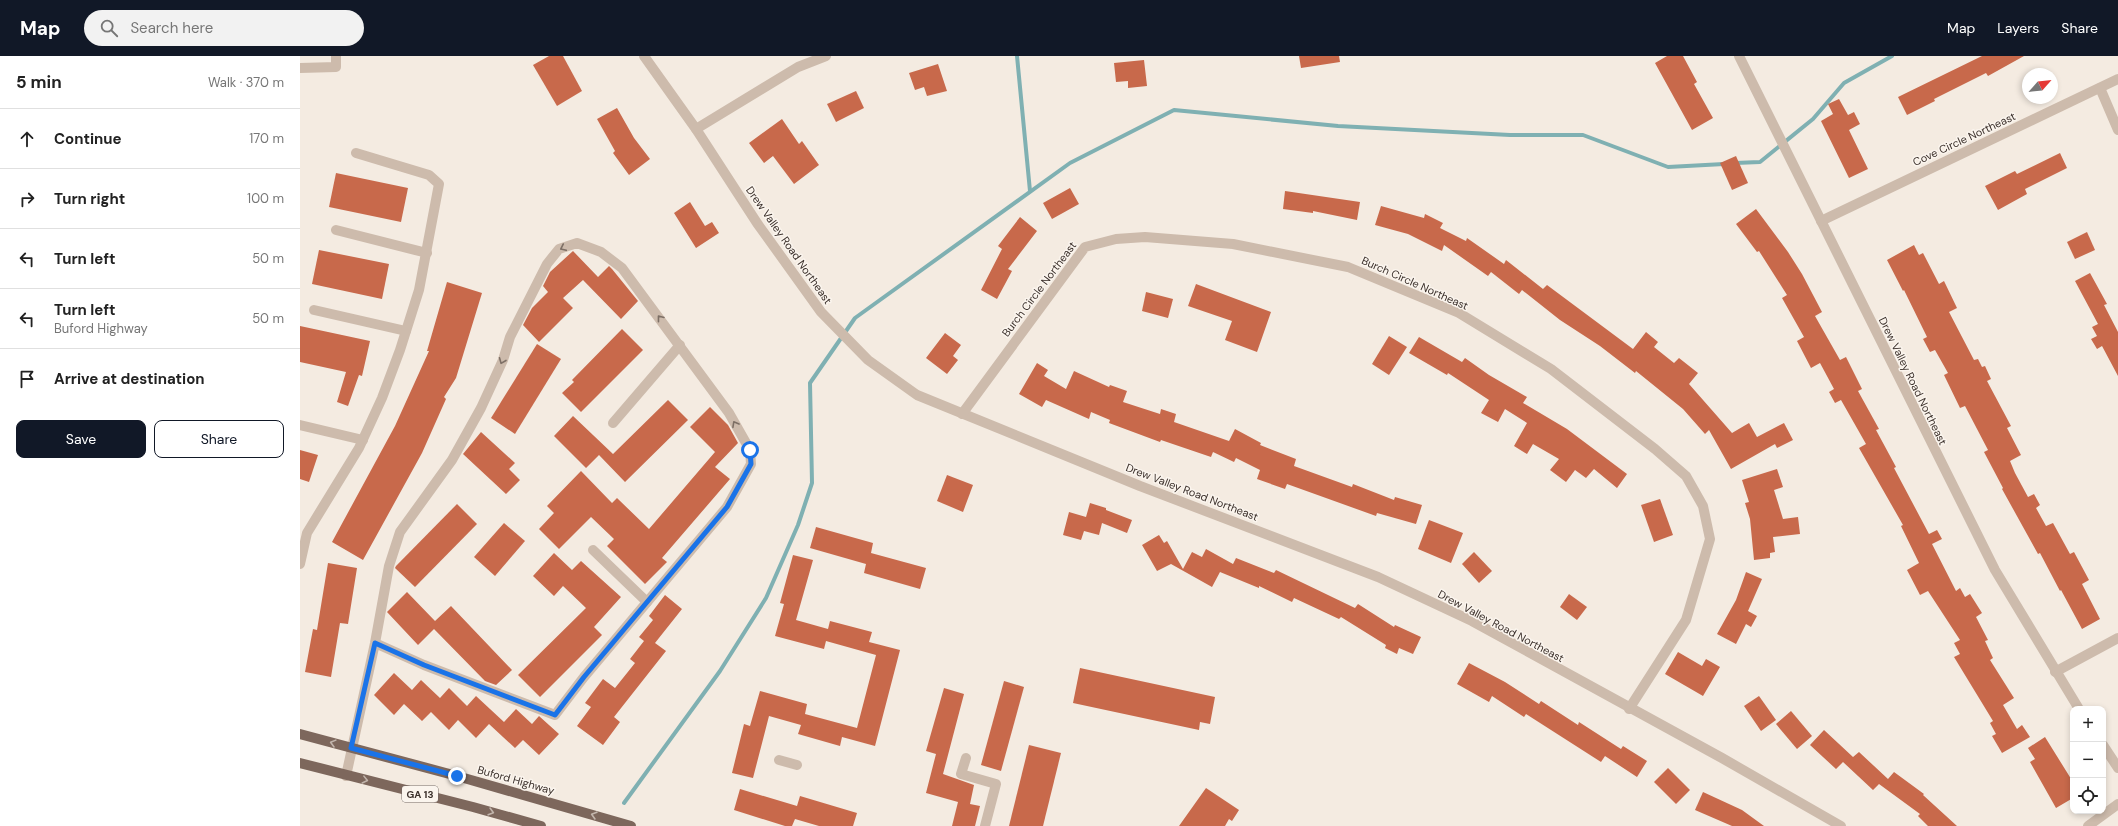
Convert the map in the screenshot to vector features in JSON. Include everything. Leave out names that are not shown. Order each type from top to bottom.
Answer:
[{"type":"main road","name":"Buford Highway","points":[[300,734],[457,776],[631,826]]},
{"type":"main road","name":"GA 13","points":[[300,763],[541,826]]},
{"type":"street","points":[[300,68],[336,67],[336,56]]},
{"type":"street","name":"Drew Valley Road Northeast","points":[[644,56],[696,129],[757,223],[821,312],[868,360],[916,395],[1134,483],[1378,577],[1472,621],[1629,709],[1722,758],[1841,826]]},
{"type":"street","points":[[696,129],[798,67],[826,56]]},
{"type":"street","name":"Drew Valley Road Northeast","points":[[1739,56],[1995,570],[2055,672],[2077,706]]},
{"type":"street","name":"Cove Circle Northeast","points":[[1821,221],[2118,79]]},
{"type":"street","points":[[2100,88],[2118,130]]},
{"type":"street","points":[[300,564],[307,533],[363,440],[382,398],[419,290],[439,184],[429,175],[356,153]]},
{"type":"street","points":[[336,230],[426,253]]},
{"type":"street","name":"Burch Circle Northeast","points":[[962,414],[1085,247],[1116,239],[1145,237],[1233,244],[1348,267],[1459,313],[1551,370],[1655,449],[1686,476],[1703,506],[1710,539],[1686,620],[1629,709]]},
{"type":"street","points":[[346,776],[375,643],[389,566],[400,532],[452,460],[481,408],[503,360],[510,337],[547,264],[559,249],[577,243],[601,252],[622,268],[680,344],[729,413],[750,450],[751,464],[727,507],[555,715],[424,665],[375,643]]},
{"type":"street","points":[[314,310],[406,331]]},
{"type":"street","points":[[613,422],[680,344]]},
{"type":"street","points":[[300,425],[363,440]]},
{"type":"street","points":[[593,550],[647,602]]},
{"type":"street","points":[[2055,672],[2118,638]]},
{"type":"street","points":[[2106,750],[2118,768]]},
{"type":"street","points":[[966,758],[961,774],[996,784],[985,826]]},
{"type":"street","points":[[779,760],[797,765]]},
{"type":"street","points":[[2088,826],[2118,804]]},
{"type":"building","points":[[549,56],[563,56],[582,91],[557,106],[533,65]]},
{"type":"building","points":[[1299,56],[1339,56],[1340,62],[1301,68]]},
{"type":"building","points":[[1667,56],[1683,56],[1697,82],[1694,84],[1713,118],[1692,130],[1655,63]]},
{"type":"building","points":[[1982,56],[2024,56],[1988,76],[1986,73],[1934,99],[1935,101],[1907,115],[1898,97]]},
{"type":"building","points":[[1144,60],[1147,86],[1128,88],[1128,81],[1116,82],[1114,63]]},
{"type":"building","points":[[938,64],[947,91],[927,96],[924,87],[915,90],[909,73]]},
{"type":"building","points":[[856,91],[864,108],[836,122],[827,104]]},
{"type":"building","points":[[1839,99],[1848,115],[1854,112],[1860,124],[1849,130],[1868,169],[1849,178],[1821,121],[1833,114],[1828,104]]},
{"type":"building","points":[[617,108],[634,138],[650,159],[629,175],[613,153],[615,151],[597,119]]},
{"type":"building","points":[[782,119],[799,144],[802,141],[819,165],[794,184],[773,156],[764,163],[749,143]]},
{"type":"building","points":[[2060,153],[2067,168],[2025,189],[2027,194],[1998,210],[1985,186],[2015,171],[2017,174]]},
{"type":"building","points":[[1736,156],[1748,183],[1732,190],[1720,163]]},
{"type":"building","points":[[336,173],[408,188],[401,222],[329,207]]},
{"type":"building","points":[[1070,188],[1079,204],[1052,219],[1043,203]]},
{"type":"building","points":[[1285,191],[1360,202],[1357,220],[1313,211],[1313,213],[1283,209]]},
{"type":"building","points":[[690,202],[705,226],[712,222],[719,233],[696,248],[674,213]]},
{"type":"building","points":[[1381,206],[1424,218],[1425,214],[1443,223],[1440,228],[1466,241],[1467,238],[1504,264],[1506,260],[1543,289],[1547,285],[1633,349],[1646,332],[1658,342],[1654,347],[1674,363],[1679,358],[1698,373],[1689,384],[1732,433],[1749,423],[1757,437],[1784,423],[1793,440],[1777,448],[1775,444],[1731,469],[1709,430],[1705,434],[1683,409],[1636,371],[1635,373],[1600,346],[1560,320],[1522,290],[1519,294],[1491,272],[1488,276],[1444,245],[1442,251],[1408,234],[1375,225]]},
{"type":"building","points":[[1756,209],[1788,252],[1802,274],[1822,312],[1815,316],[1840,360],[1846,357],[1862,389],[1858,391],[1879,429],[1876,430],[1896,467],[1894,468],[1929,534],[1937,530],[1942,539],[1932,544],[1956,591],[1960,588],[1965,597],[1970,594],[1982,613],[1976,617],[1988,640],[1985,641],[1993,658],[1990,660],[2014,698],[2003,705],[2017,729],[2022,725],[2030,737],[2002,753],[1992,736],[1996,734],[1990,723],[1993,721],[1954,657],[1960,654],[1954,643],[1960,640],[1928,591],[1920,595],[1907,570],[1919,563],[1901,526],[1903,525],[1859,448],[1866,444],[1841,400],[1835,403],[1829,392],[1834,389],[1820,363],[1811,368],[1797,341],[1804,337],[1782,298],[1787,295],[1759,251],[1757,252],[1736,224]]},
{"type":"building","points":[[1020,217],[1037,231],[1008,269],[1012,271],[997,299],[981,290],[1002,249],[998,246]]},
{"type":"building","points":[[2087,232],[2095,250],[2075,259],[2067,242]]},
{"type":"building","points":[[1914,245],[1919,255],[1923,253],[1939,284],[1944,281],[1957,308],[1949,312],[1974,360],[1978,359],[1982,367],[1985,366],[1991,379],[1987,381],[2011,426],[2007,428],[2021,455],[2010,461],[2015,473],[2028,497],[2034,494],[2040,505],[2036,508],[2046,526],[2053,523],[2070,554],[2074,552],[2089,580],[2082,584],[2100,619],[2082,629],[2040,553],[2038,554],[2002,489],[2003,488],[1984,452],[1988,450],[1965,406],[1960,408],[1944,375],[1948,373],[1935,350],[1930,352],[1923,339],[1927,337],[1904,290],[1903,291],[1887,260]]},
{"type":"building","points":[[319,250],[389,264],[382,299],[312,284]]},
{"type":"building","points":[[573,251],[598,277],[609,266],[638,301],[621,319],[583,280],[563,298],[573,308],[539,342],[523,325],[532,308],[548,292],[543,286],[550,272]]},
{"type":"building","points":[[2090,273],[2107,304],[2104,305],[2118,332],[2118,376],[2102,346],[2097,349],[2091,339],[2097,336],[2092,327],[2098,324],[2075,281]]},
{"type":"building","points":[[447,282],[482,293],[456,378],[444,397],[446,399],[422,453],[363,560],[332,542],[395,426],[429,351],[427,351]]},
{"type":"building","points":[[1196,284],[1271,312],[1257,352],[1225,340],[1232,321],[1188,306]]},
{"type":"building","points":[[1146,292],[1173,299],[1168,318],[1142,311]]},
{"type":"building","points":[[300,326],[370,341],[362,376],[359,375],[348,406],[337,402],[346,372],[300,362]]},
{"type":"building","points":[[622,329],[643,350],[581,412],[562,393],[574,382],[572,380]]},
{"type":"building","points":[[945,333],[961,345],[953,356],[958,360],[947,374],[926,358]]},
{"type":"building","points":[[1389,336],[1407,347],[1389,375],[1372,364]]},
{"type":"building","points":[[1419,337],[1462,362],[1465,358],[1489,375],[1527,397],[1523,403],[1567,429],[1627,474],[1617,488],[1594,469],[1586,478],[1575,470],[1566,482],[1550,470],[1559,459],[1533,444],[1527,454],[1514,446],[1527,423],[1505,409],[1498,422],[1481,413],[1489,400],[1448,373],[1447,375],[1409,353]]},
{"type":"building","points":[[537,344],[561,359],[515,434],[491,418]]},
{"type":"building","points":[[1037,363],[1048,370],[1044,376],[1066,389],[1074,371],[1109,387],[1110,385],[1127,391],[1123,402],[1160,414],[1161,409],[1176,414],[1174,422],[1229,441],[1235,429],[1261,443],[1260,445],[1296,459],[1294,466],[1352,487],[1353,484],[1394,500],[1395,497],[1422,505],[1416,524],[1377,513],[1376,516],[1287,484],[1285,489],[1257,479],[1260,470],[1236,458],[1234,462],[1213,452],[1211,457],[1161,440],[1160,442],[1109,423],[1110,420],[1091,412],[1089,419],[1046,400],[1042,407],[1019,394]]},
{"type":"building","points":[[668,400],[688,420],[625,482],[599,455],[586,468],[554,436],[573,416],[613,454]]},
{"type":"building","points":[[710,407],[728,425],[738,443],[715,467],[730,479],[662,558],[667,562],[645,584],[607,546],[614,539],[591,517],[559,549],[539,529],[554,513],[547,506],[581,471],[612,503],[617,498],[649,529],[715,452],[690,427]]},
{"type":"building","points":[[481,432],[515,463],[509,469],[520,480],[506,494],[463,454]]},
{"type":"building","points":[[300,450],[318,455],[309,482],[300,479]]},
{"type":"building","points":[[1777,469],[1783,487],[1774,490],[1783,519],[1798,517],[1800,534],[1773,537],[1775,552],[1770,553],[1770,558],[1754,560],[1750,519],[1745,503],[1749,502],[1742,480]]},
{"type":"building","points":[[947,475],[973,485],[963,512],[937,501]]},
{"type":"building","points":[[1660,499],[1673,535],[1654,542],[1641,505]]},
{"type":"building","points":[[1090,503],[1106,508],[1106,510],[1132,520],[1127,533],[1102,523],[1099,535],[1084,531],[1081,540],[1063,535],[1069,512],[1086,517]]},
{"type":"building","points":[[457,504],[477,524],[415,587],[395,568],[396,566]]},
{"type":"building","points":[[1429,520],[1463,533],[1451,563],[1418,549]]},
{"type":"building","points":[[504,523],[525,541],[495,576],[474,557]]},
{"type":"building","points":[[816,527],[873,543],[871,553],[926,568],[920,589],[864,573],[866,564],[810,548]]},
{"type":"building","points":[[1159,535],[1164,543],[1167,541],[1183,569],[1192,552],[1202,557],[1206,549],[1233,564],[1236,558],[1274,573],[1276,570],[1355,608],[1358,604],[1394,627],[1395,625],[1421,637],[1413,654],[1399,648],[1397,654],[1385,648],[1386,645],[1341,617],[1339,619],[1294,598],[1292,602],[1259,586],[1259,588],[1220,572],[1212,587],[1171,564],[1157,571],[1142,545]]},
{"type":"building","points":[[1474,552],[1492,571],[1479,583],[1462,564]]},
{"type":"building","points":[[554,553],[572,570],[581,561],[621,597],[594,627],[602,635],[540,697],[518,675],[586,608],[563,586],[554,596],[533,576]]},
{"type":"building","points":[[793,555],[813,560],[796,620],[828,629],[830,621],[872,632],[869,642],[900,650],[875,746],[842,737],[840,746],[798,734],[801,725],[769,716],[753,778],[732,773],[744,724],[750,726],[760,691],[807,704],[805,714],[857,728],[876,655],[826,641],[824,649],[775,636],[784,604],[780,603]]},
{"type":"building","points":[[328,563],[357,568],[348,624],[340,623],[331,677],[305,672],[313,629],[317,630]]},
{"type":"building","points":[[1746,572],[1762,579],[1748,611],[1757,616],[1751,627],[1746,624],[1736,644],[1717,634],[1736,600]]},
{"type":"building","points":[[407,592],[435,621],[451,606],[512,670],[496,685],[485,681],[434,629],[418,645],[387,612]]},
{"type":"building","points":[[1569,594],[1587,607],[1577,620],[1560,607]]},
{"type":"building","points":[[665,595],[682,609],[655,643],[666,651],[614,717],[620,722],[603,745],[577,726],[591,707],[585,703],[603,679],[615,688],[635,663],[630,659],[644,641],[639,637],[653,620],[649,616]]},
{"type":"building","points":[[1678,652],[1702,666],[1706,659],[1720,667],[1703,696],[1665,674]]},
{"type":"building","points":[[1469,663],[1505,682],[1539,704],[1541,701],[1578,725],[1579,722],[1621,749],[1623,746],[1647,761],[1637,777],[1605,756],[1601,762],[1526,714],[1524,717],[1492,696],[1489,702],[1457,684]]},
{"type":"building","points":[[1080,668],[1215,697],[1210,724],[1200,722],[1199,730],[1073,703]]},
{"type":"building","points":[[394,673],[412,690],[421,680],[440,698],[449,688],[467,706],[476,696],[504,722],[516,709],[532,724],[539,716],[559,734],[539,755],[523,740],[515,748],[489,724],[476,738],[458,720],[449,730],[431,712],[422,721],[404,704],[394,715],[374,695]]},
{"type":"building","points":[[1004,681],[1024,687],[1001,771],[981,765]]},
{"type":"building","points":[[944,688],[964,694],[943,774],[974,785],[970,804],[980,806],[975,826],[952,826],[958,802],[926,793],[936,754],[926,751]]},
{"type":"building","points":[[1759,696],[1776,720],[1761,731],[1744,706]]},
{"type":"building","points":[[1791,711],[1812,736],[1797,749],[1776,724]]},
{"type":"building","points":[[1824,730],[1853,757],[1859,752],[1888,779],[1894,772],[1924,794],[1923,795],[1957,826],[1928,826],[1918,816],[1920,814],[1879,784],[1873,790],[1843,762],[1836,769],[1810,745]]},
{"type":"building","points":[[2045,737],[2070,777],[2070,800],[2056,808],[2030,762],[2035,759],[2028,748]]},
{"type":"building","points":[[1029,745],[1061,753],[1043,826],[1009,826]]},
{"type":"building","points":[[1668,768],[1690,790],[1676,804],[1654,782]]},
{"type":"building","points":[[1206,788],[1239,810],[1232,821],[1229,819],[1225,826],[1179,826]]},
{"type":"building","points":[[740,789],[797,806],[800,796],[857,813],[853,826],[819,826],[795,819],[792,826],[785,826],[734,810]]},
{"type":"building","points":[[1703,792],[1742,810],[1764,826],[1732,826],[1695,810]]},
{"type":"waterway","points":[[1017,56],[1030,191]]},
{"type":"waterway","points":[[1735,163],[1760,162],[1813,119],[1844,83],[1892,56]]},
{"type":"waterway","points":[[624,803],[720,671],[766,598],[798,525],[812,483],[810,383],[855,318],[1070,163],[1174,110],[1338,126],[1510,135],[1583,135],[1668,167],[1724,164]]},
{"type":"route","points":[[457,776],[351,748],[375,643],[424,665],[555,715],[584,677],[727,507],[751,464],[750,450]]}]
